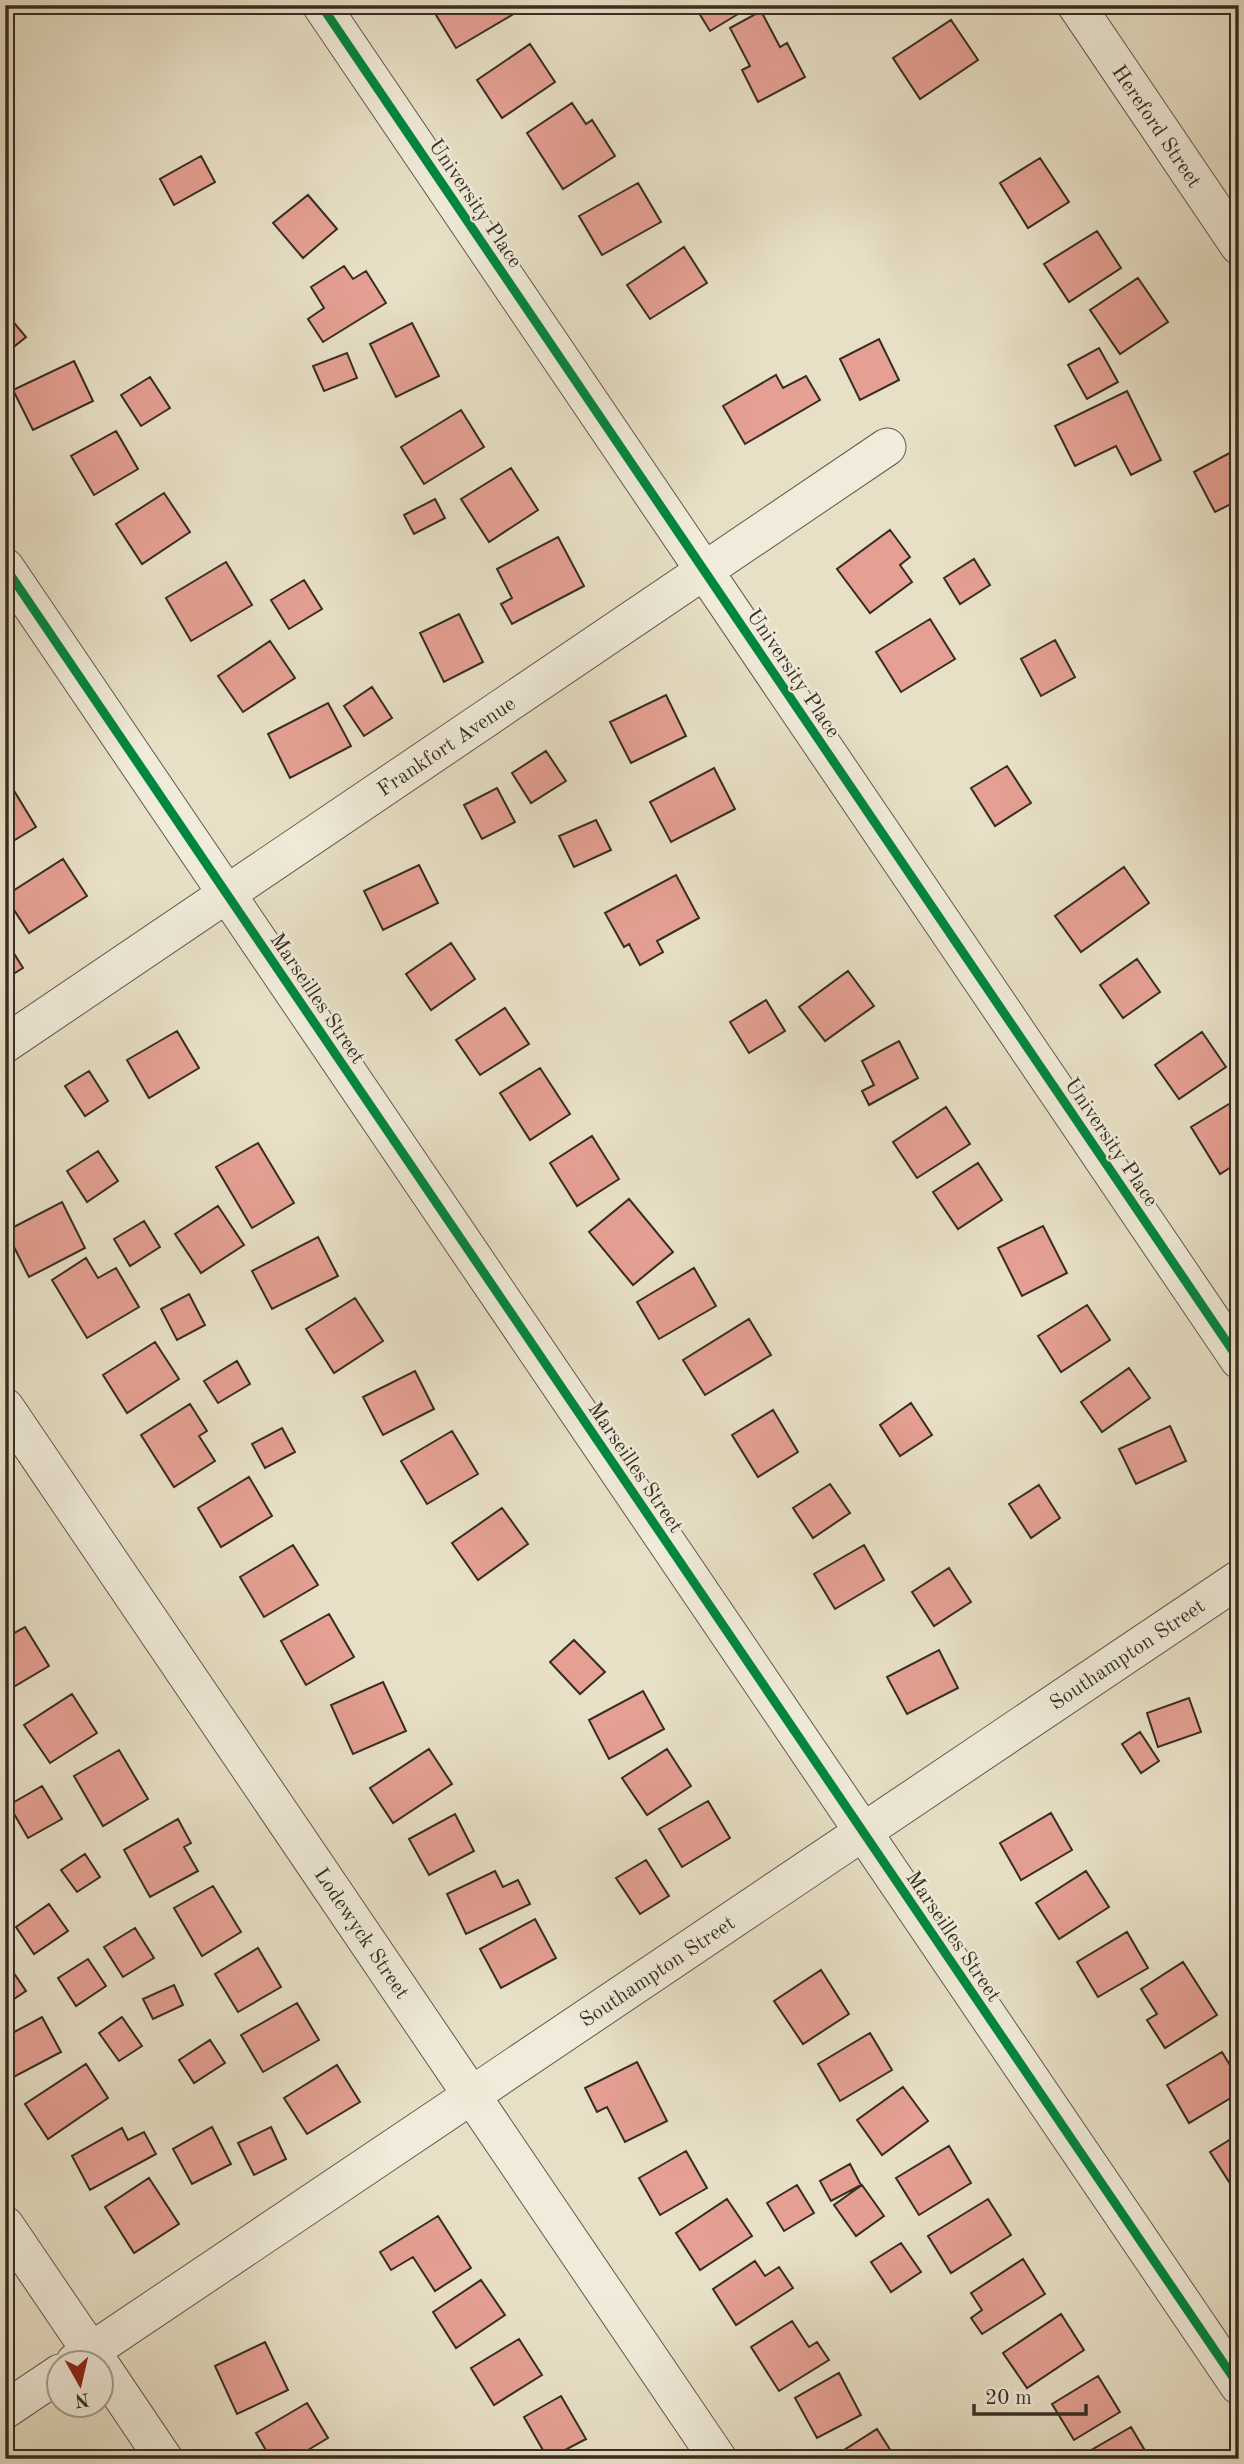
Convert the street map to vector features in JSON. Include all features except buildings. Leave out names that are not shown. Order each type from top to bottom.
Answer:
[{"type":"street","name":"University Place","points":[[321,5],[1239,1360]]},
{"type":"street","name":"Hereford Street","points":[[1076,5],[1239,246]]},
{"type":"street","name":"Frankfort Avenue","points":[[5,1044],[887,447]]},
{"type":"street","name":"Marseilles Street","points":[[5,567],[1239,2386]]},
{"type":"street","name":"Lodewyck Street","points":[[5,1407],[718,2459]]},
{"type":"street","name":"Southampton Street","points":[[110,2348],[472,2095],[1239,1579]]},
{"type":"street","points":[[5,2225],[83,2348]]},
{"type":"street","points":[[5,2410],[46,2382]]},
{"type":"street","points":[[116,2395],[164,2459]]},
{"type":"cycle path","points":[[321,5],[1239,1360]]},
{"type":"cycle path","points":[[5,567],[1239,2386]]}]
